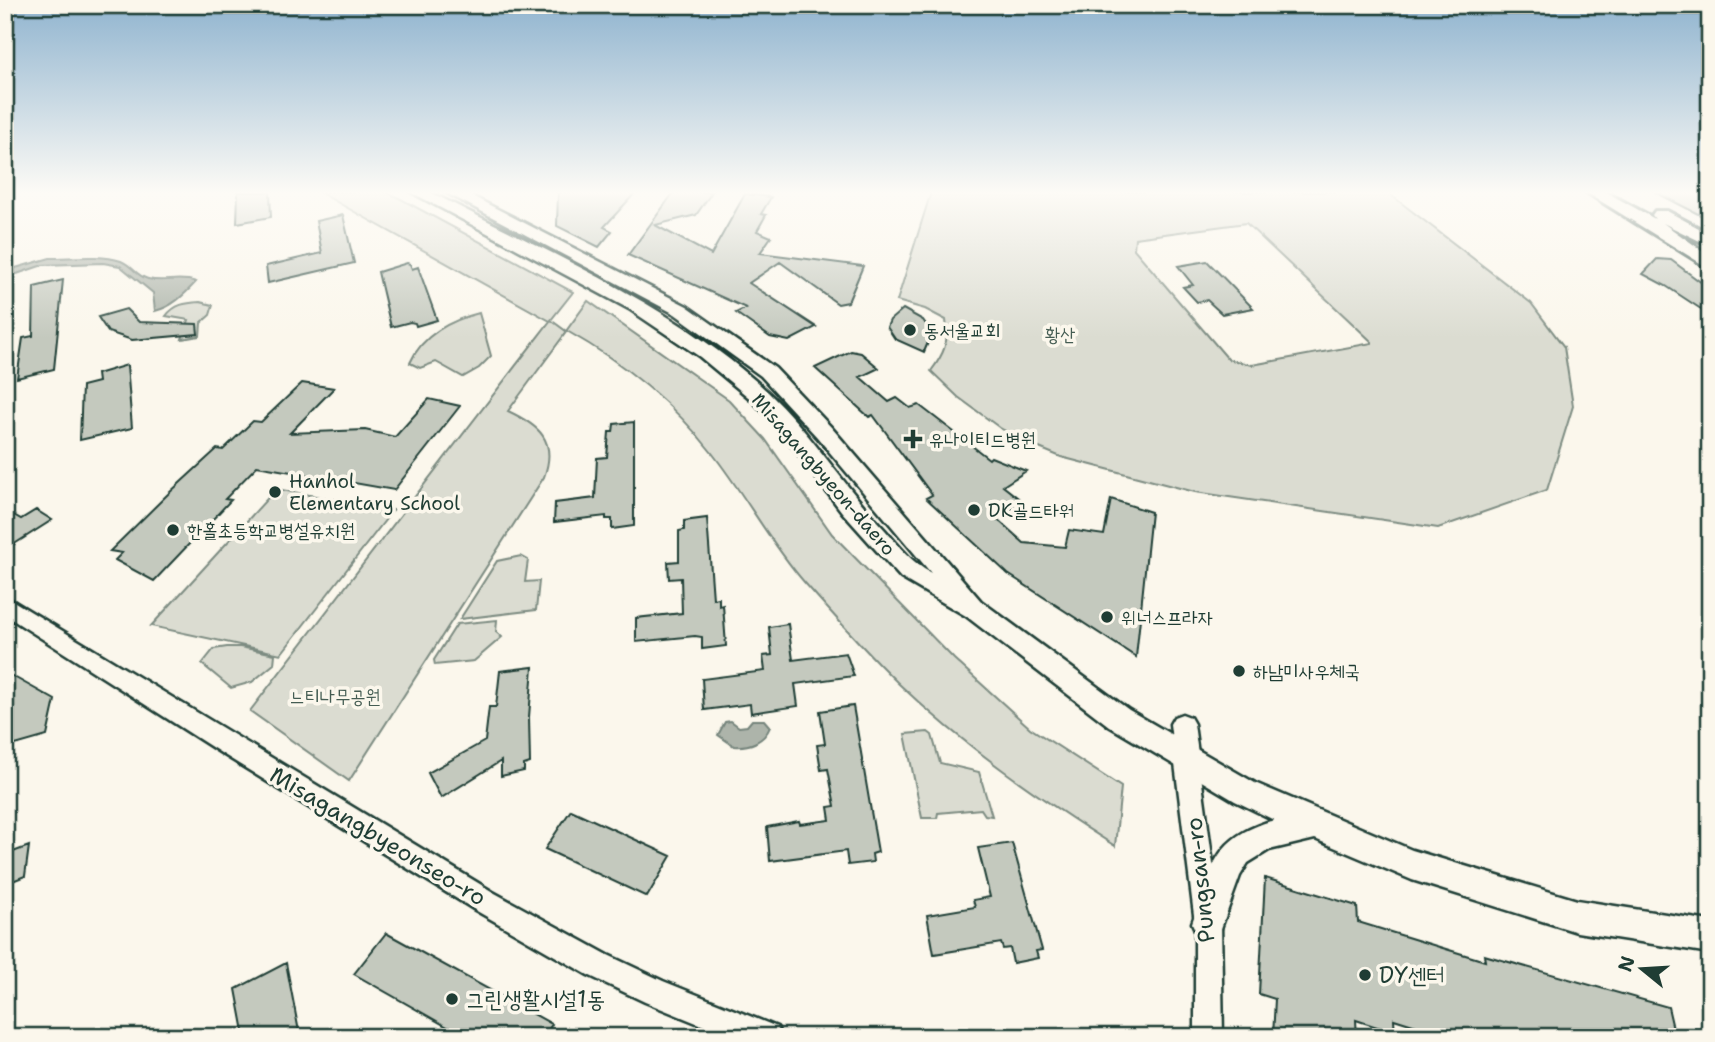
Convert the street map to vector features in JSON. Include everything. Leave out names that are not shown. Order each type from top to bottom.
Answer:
[{"type":"main road","name":"Misagangbyeon-daero","points":[[512,241],[635,305],[707,353],[760,396],[787,425],[850,506],[909,572],[975,609],[1119,718],[1245,792],[1315,825],[1412,865],[1577,916],[1710,937]]},
{"type":"main road","name":"Misagangbyeon-daero","points":[[547,241],[681,310],[768,372],[936,559],[975,609]]},
{"type":"main road","points":[[1675,241],[1710,264]]},
{"type":"main road","points":[[1681,241],[1710,257]]},
{"type":"main road","points":[[1208,923],[1232,860],[1241,850],[1274,835],[1315,825]]},
{"type":"street","name":"Misagangbyeonseo-ro","points":[[5,604],[229,746],[496,908],[597,965],[655,992],[767,1037]]},
{"type":"street","name":"Pungsan-ro","points":[[1182,724],[1208,923],[1209,1037]]},
{"type":"green space","name":"느티나무공원","points":[[406,241],[478,241],[573,292],[551,320],[566,331],[588,301],[729,400],[765,439],[832,534],[954,659],[1030,728],[1121,787],[1115,846],[1003,770],[949,729],[899,684],[792,568],[724,469],[681,417],[627,370],[567,331],[508,411],[536,428],[547,444],[548,464],[544,477],[349,781],[250,711],[550,321]]},
{"type":"green space","name":"황산","points":[[916,241],[1135,241],[1134,249],[1228,359],[1252,365],[1372,343],[1265,241],[1450,241],[1531,303],[1564,347],[1573,406],[1547,490],[1438,528],[1195,492],[1061,457],[1000,428],[958,397],[931,371],[945,347],[946,320],[925,309],[897,301]]},
{"type":"green space","points":[[200,302],[213,305],[210,315],[201,323],[200,336],[182,339],[189,320],[166,316],[181,305]]},
{"type":"green space","points":[[479,313],[491,356],[479,368],[463,377],[436,362],[420,368],[410,363],[422,344],[438,330]]},
{"type":"green space","points":[[276,489],[393,510],[281,654],[151,626]]},
{"type":"green space","points":[[521,556],[528,560],[525,582],[539,581],[536,610],[460,619],[497,561]]},
{"type":"green space","points":[[497,620],[496,632],[502,637],[474,661],[435,665],[434,660],[457,624]]},
{"type":"green space","points":[[227,647],[275,654],[274,664],[252,682],[231,688],[202,664],[214,649]]},
{"type":"green space","points":[[928,732],[932,735],[940,763],[979,772],[992,816],[985,815],[981,809],[938,813],[937,818],[922,818],[905,734]]},
{"type":"shaded area","points":[[50,258],[113,259],[125,263],[140,276],[148,279],[196,282],[182,296],[155,311],[153,293],[120,266],[103,263],[43,265],[5,278],[5,271]]},
{"type":"shaded area","points":[[752,720],[764,720],[770,727],[764,736],[755,742],[734,746],[718,735],[725,722],[731,721],[739,727],[747,726]]},
{"type":"building","points":[[320,241],[349,241],[354,263],[268,283],[266,266],[322,253]]},
{"type":"building","points":[[586,241],[604,241],[599,247]]},
{"type":"building","points":[[638,241],[684,241],[711,255],[719,241],[769,241],[760,253],[863,266],[848,302],[838,304],[780,262],[749,283],[816,327],[789,341],[770,337],[736,313],[746,308],[628,255]]},
{"type":"building","points":[[1657,259],[1671,260],[1710,289],[1710,315],[1643,274]]},
{"type":"building","points":[[1207,261],[1253,308],[1222,314],[1207,300],[1197,302],[1183,287],[1193,285],[1178,266]]},
{"type":"building","points":[[407,263],[412,269],[418,267],[437,320],[416,326],[410,322],[391,327],[378,272]]},
{"type":"building","points":[[63,280],[54,369],[17,378],[23,338],[33,336],[34,287]]},
{"type":"building","points":[[126,309],[139,322],[197,324],[198,334],[132,340],[108,332],[98,317]]},
{"type":"building","name":"동서울교회","points":[[903,309],[923,320],[932,333],[924,352],[895,339],[887,327],[890,320]]},
{"type":"building","points":[[851,351],[861,353],[879,368],[860,377],[889,402],[897,398],[910,408],[919,405],[989,459],[991,457],[1026,471],[1003,486],[1022,501],[997,519],[1024,543],[1065,547],[1069,530],[1104,535],[1111,499],[1151,512],[1136,657],[1008,574],[926,498],[932,495],[873,415],[869,417],[815,368]]},
{"type":"building","points":[[127,365],[132,428],[80,440],[82,386],[98,382],[97,374]]},
{"type":"building","points":[[302,383],[334,388],[290,433],[365,430],[395,437],[429,399],[460,406],[394,490],[257,466],[225,499],[231,500],[154,581],[115,560],[122,553],[110,551],[168,494],[217,449],[223,450],[253,421],[261,422]]},
{"type":"building","points":[[634,422],[634,526],[612,529],[612,519],[606,519],[606,516],[554,522],[555,503],[595,498],[597,458],[607,457],[609,432],[613,432],[614,424]]},
{"type":"building","points":[[5,510],[21,519],[36,510],[52,520],[5,550]]},
{"type":"building","points":[[707,518],[713,599],[719,598],[719,606],[723,605],[726,646],[702,649],[702,637],[695,636],[636,642],[636,618],[682,613],[681,578],[669,579],[668,562],[679,561],[679,531],[684,530],[684,521]]},
{"type":"building","points":[[788,624],[793,660],[846,653],[854,676],[795,684],[798,706],[751,713],[750,704],[704,710],[702,679],[765,671],[763,656],[772,655],[769,627]]},
{"type":"building","points":[[533,667],[529,717],[530,763],[524,765],[524,771],[501,776],[501,761],[441,798],[428,773],[485,741],[489,707],[496,707],[500,671]]},
{"type":"building","points":[[5,672],[55,700],[47,736],[5,748]]},
{"type":"building","points":[[853,706],[878,852],[872,854],[873,862],[848,865],[846,851],[770,861],[767,827],[799,821],[800,824],[830,820],[828,807],[835,806],[828,769],[821,770],[817,745],[825,744],[820,711]]},
{"type":"building","points":[[571,810],[671,856],[647,897],[545,849]]},
{"type":"building","points":[[1012,843],[1042,950],[1036,951],[1038,958],[1013,963],[1010,948],[1003,949],[1001,943],[934,954],[927,915],[975,907],[973,900],[990,897],[978,848]]},
{"type":"building","points":[[29,846],[25,876],[5,884],[5,855]]},
{"type":"building","name":"DY센터","points":[[1265,878],[1357,906],[1358,922],[1485,961],[1484,955],[1668,1007],[1675,1037],[1451,1037],[1394,1019],[1395,1033],[1356,1020],[1357,1037],[1273,1037],[1275,999],[1259,994]]},
{"type":"building","name":"그린생활시설1동","points":[[386,933],[552,1024],[544,1037],[465,1037],[354,974]]},
{"type":"building","points":[[286,963],[300,1037],[245,1037],[236,989]]},
{"type":"place","name":"동서울교회","points":[[910,330]]},
{"type":"place","name":"유나이티드병원","points":[[913,439]]},
{"type":"place","name":"Hanhol Elementary School","points":[[275,492]]},
{"type":"place","name":"DK골드타워","points":[[974,510]]},
{"type":"place","name":"한홀초등학교병설유치원","points":[[173,530]]},
{"type":"place","name":"위너스프라자","points":[[1107,617]]},
{"type":"place","name":"하남미사우체국","points":[[1239,671]]},
{"type":"place","name":"DY센터","points":[[1365,975]]},
{"type":"place","name":"그린생활시설1동","points":[[452,999]]}]
